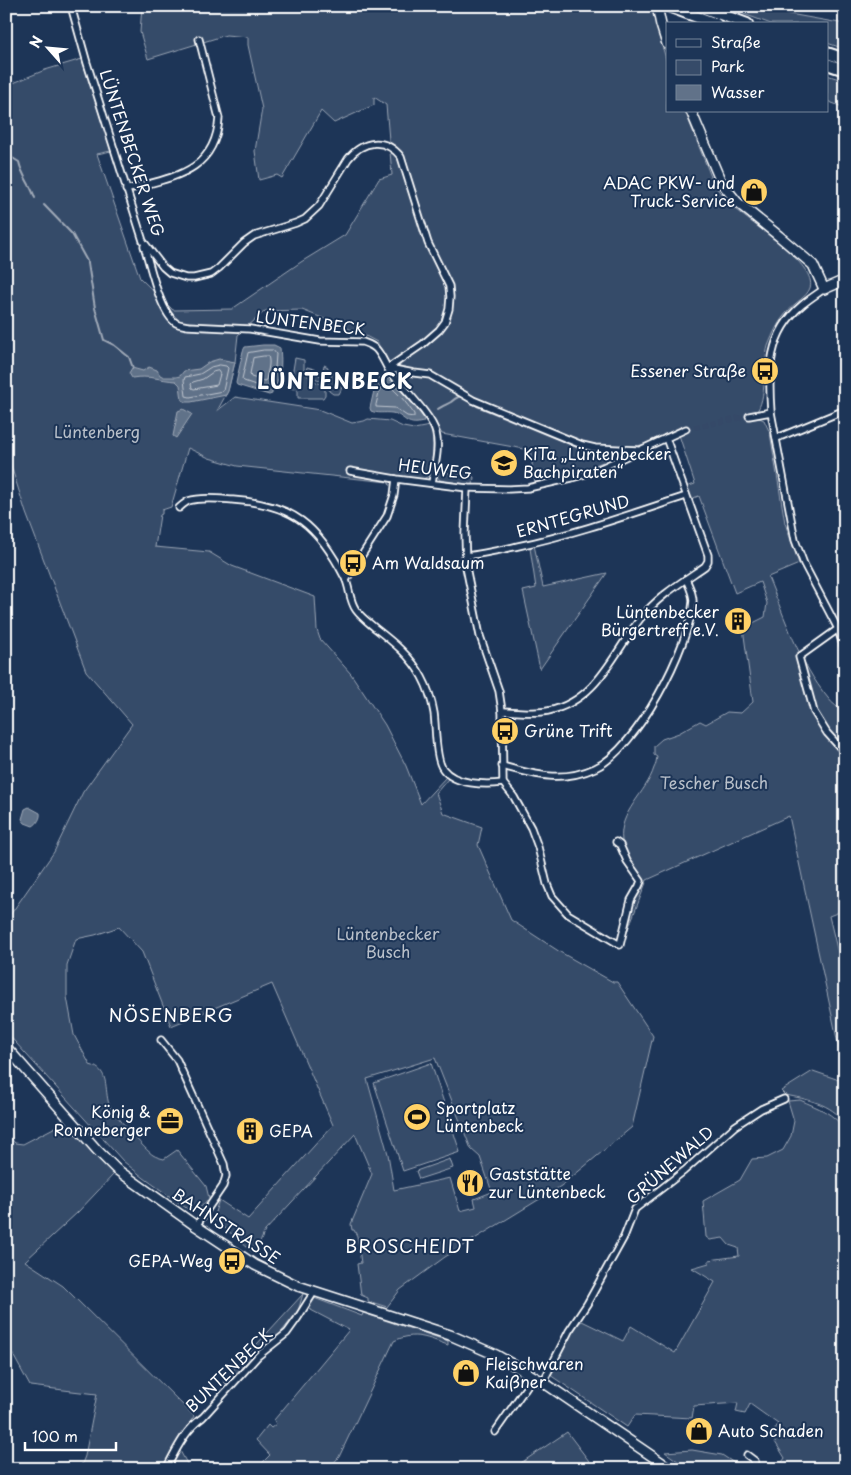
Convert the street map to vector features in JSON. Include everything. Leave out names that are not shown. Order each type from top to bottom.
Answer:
[{"type":"highway","points":[[699,6],[742,22]]},
{"type":"highway","points":[[671,8],[710,22]]},
{"type":"highway","points":[[828,51],[845,53]]},
{"type":"highway","points":[[828,51],[845,59]]},
{"type":"highway","points":[[828,64],[845,70]]},
{"type":"main road","points":[[657,6],[666,41]]},
{"type":"main road","points":[[692,112],[720,182],[737,202],[812,265],[824,289],[845,280]]},
{"type":"main road","name":"BAHNSTRASSE","points":[[6,1048],[116,1169],[196,1226],[268,1273],[314,1292],[462,1340],[496,1355],[534,1376],[671,1469]]},
{"type":"street","name":"LÜNTENBECKER WEG","points":[[71,6],[143,241],[163,267],[170,272],[186,278],[211,274],[254,236],[305,219],[319,206],[348,159],[359,147],[374,143],[390,146],[397,151],[401,157],[428,242],[448,286],[450,297],[445,322],[439,330],[423,344],[388,368]]},
{"type":"street","points":[[126,190],[192,169],[208,154],[215,142],[218,118],[199,39]]},
{"type":"street","name":"LÜNTENBECK","points":[[143,241],[160,300],[167,314],[175,322],[188,326],[250,329],[286,336],[368,344],[378,350],[388,368],[435,428],[437,443],[432,483]]},
{"type":"street","points":[[824,289],[801,305],[785,324],[774,346],[770,365],[771,412],[795,540],[804,564],[838,629],[845,652]]},
{"type":"street","points":[[388,368],[414,374],[430,375],[473,400],[582,445],[595,448],[639,450]]},
{"type":"street","points":[[777,438],[845,410]]},
{"type":"street","points":[[749,416],[771,412]]},
{"type":"street","name":"HEUWEG","points":[[350,471],[467,488],[528,488],[592,472],[686,429]]},
{"type":"street","points":[[502,711],[546,712],[564,707],[585,693],[604,673],[640,618],[658,599],[705,566],[708,561],[708,555],[666,438]]},
{"type":"street","points":[[346,580],[387,516],[394,495],[396,479]]},
{"type":"street","points":[[467,488],[465,556],[480,636],[499,692],[502,711],[503,783],[514,797],[531,828],[552,896],[568,914],[620,945],[631,900],[641,881],[627,861],[620,845],[616,842]]},
{"type":"street","name":"ERNTEGRUND","points":[[465,556],[531,544],[686,496]]},
{"type":"street","points":[[178,508],[187,502],[210,499],[256,502],[283,510],[299,519],[319,536],[329,549],[346,580],[355,608],[361,616],[402,650],[422,676],[434,711],[441,767],[454,778],[463,781],[489,785],[503,783]]},
{"type":"street","points":[[502,766],[538,776],[562,777],[578,775],[597,767],[614,756],[637,729],[655,700],[675,661],[690,622],[693,600],[686,579]]},
{"type":"street","points":[[838,629],[800,657],[814,712],[827,733],[845,753]]},
{"type":"street","points":[[161,1040],[177,1060],[182,1070],[226,1172],[223,1186],[196,1226]]},
{"type":"street","name":"GRÜNEWALD","points":[[543,1382],[569,1331],[624,1237],[635,1209],[684,1171],[735,1126],[761,1109],[784,1100]]},
{"type":"street","name":"BUNTENBECK","points":[[166,1469],[178,1446],[194,1424],[203,1417],[258,1356],[287,1333],[314,1292]]},
{"type":"street","points":[[495,1432],[534,1376]]},
{"type":"street","points":[[747,1454],[755,1461],[752,1469]]},
{"type":"green space","points":[[142,6],[642,6],[653,10],[666,59],[666,112],[685,112],[713,182],[720,193],[734,208],[794,257],[804,268],[810,279],[810,288],[782,318],[770,341],[766,353],[762,399],[756,412],[757,417],[764,420],[770,433],[785,523],[799,564],[768,577],[794,640],[809,670],[830,700],[845,713],[845,910],[829,916],[845,982],[845,1076],[789,816],[647,880],[625,937],[633,900],[641,887],[625,853],[622,831],[628,812],[655,766],[657,757],[654,755],[654,746],[662,739],[679,733],[700,721],[706,724],[727,712],[741,713],[753,702],[743,628],[765,617],[767,603],[760,582],[735,593],[699,496],[690,499],[686,487],[695,484],[679,435],[687,432],[686,426],[642,445],[610,448],[585,444],[474,397],[432,373],[398,368],[399,357],[389,363],[377,342],[362,334],[302,310],[265,311],[238,335],[235,362],[228,391],[217,411],[235,397],[320,410],[352,423],[368,419],[390,421],[403,427],[414,429],[430,426],[433,438],[433,451],[429,476],[423,479],[353,471],[353,474],[377,477],[388,481],[390,485],[388,482],[237,466],[209,458],[188,448],[171,507],[162,510],[155,547],[209,552],[232,566],[315,597],[317,630],[320,639],[351,674],[385,725],[406,766],[421,804],[446,777],[448,779],[436,793],[443,813],[482,827],[478,845],[511,920],[560,952],[613,982],[617,982],[653,1036],[632,1127],[561,1186],[445,1257],[400,1290],[387,1307],[368,1301],[368,1298],[361,1295],[357,1264],[361,1263],[357,1236],[354,1230],[352,1230],[351,1224],[372,1174],[355,1134],[265,1231],[255,1254],[213,1218],[219,1200],[248,1219],[333,1125],[272,984],[171,1026],[142,952],[119,927],[76,939],[67,965],[67,997],[74,1035],[90,1065],[101,1071],[105,1081],[109,1104],[129,1131],[149,1152],[157,1157],[164,1159],[177,1150],[206,1186],[209,1198],[200,1208],[189,1210],[123,1161],[6,1032],[6,921],[54,852],[83,792],[132,724],[86,671],[26,513],[6,450],[6,86],[45,70],[82,59],[111,151],[97,154],[140,278],[173,310],[232,309],[301,262],[345,235],[379,179],[392,175],[386,105],[374,97],[374,105],[334,123],[321,111],[282,178],[277,175],[259,180],[255,151],[262,109],[248,45],[248,37],[226,35],[148,59],[140,32]],"holes":[[[435,1058],[471,1149],[480,1157],[492,1192],[474,1199],[476,1207],[460,1211],[450,1178],[394,1190],[388,1154],[367,1079]]]},
{"type":"green space","points":[[722,6],[761,6],[784,13],[845,24],[845,49],[828,43],[828,22],[766,22]]},
{"type":"green space","points":[[828,75],[845,81],[845,108],[828,101]]},
{"type":"green space","points":[[295,358],[304,360],[304,372],[309,377],[325,385],[325,395],[323,398],[298,398],[298,390],[290,388]]},
{"type":"green space","points":[[324,365],[328,367],[326,381],[315,378],[306,371],[307,367],[318,370],[317,374],[322,376]]},
{"type":"green space","points":[[332,373],[344,376],[339,394],[333,394],[329,391],[328,385]]},
{"type":"green space","points":[[400,373],[428,377],[438,381],[572,444],[625,452],[625,454],[605,464],[603,462],[595,465],[595,468],[535,484],[530,450],[442,434],[435,422],[397,375]]},
{"type":"green space","points":[[437,471],[474,477],[473,485],[440,480],[436,475]]},
{"type":"green space","points":[[534,545],[543,587],[607,573],[540,669],[523,591],[536,588],[530,548]]},
{"type":"green space","name":"Sportplatz Lüntenbeck","points":[[431,1063],[460,1152],[403,1171],[374,1083]]},
{"type":"green space","points":[[813,1071],[845,1082],[845,1123],[825,1106],[810,1100],[785,1095],[781,1091]]},
{"type":"green space","points":[[800,1100],[831,1115],[845,1130],[845,1469],[777,1469],[785,1458],[775,1442],[770,1438],[778,1424],[750,1404],[745,1414],[736,1412],[738,1403],[694,1406],[692,1418],[635,1415],[627,1427],[550,1375],[576,1323],[582,1321],[623,1341],[631,1326],[675,1353],[715,1282],[692,1268],[709,1263],[709,1260],[739,1256],[738,1248],[729,1245],[723,1238],[710,1240],[706,1237],[703,1201],[740,1180],[752,1159],[767,1158],[783,1150],[791,1136],[794,1121],[788,1101]]},
{"type":"green space","points":[[65,1122],[114,1174],[78,1212],[25,1261],[63,1286],[194,1416],[162,1469],[80,1469],[85,1456],[97,1394],[30,1386],[6,1342],[6,1133],[15,1143],[23,1144]]},
{"type":"green space","points":[[450,1159],[453,1168],[419,1179],[416,1171]]},
{"type":"green space","points":[[303,1294],[298,1311],[279,1335],[251,1358],[226,1384],[223,1381]]},
{"type":"green space","points":[[314,1298],[362,1316],[363,1313],[448,1341],[448,1345],[415,1336],[408,1336],[394,1341],[339,1457],[328,1469],[256,1469],[270,1455],[256,1440],[268,1425],[271,1428],[276,1424],[274,1420],[349,1330],[307,1308]]},
{"type":"green space","points":[[567,1432],[595,1469],[512,1469]]},
{"type":"green space","points":[[179,1449],[190,1469],[170,1469]]},
{"type":"green space","points":[[692,1450],[722,1455],[743,1469],[689,1469],[665,1452]]},
{"type":"water","points":[[274,345],[280,348],[281,366],[279,377],[272,394],[269,395],[237,385],[236,383],[245,347]]},
{"type":"water","points":[[219,359],[235,362],[226,395],[191,402],[182,400],[180,385],[176,381],[149,377],[132,378],[129,373],[132,368],[143,371],[149,367],[157,370],[164,377],[176,377],[180,376],[184,371],[199,369],[209,362]]},
{"type":"water","points":[[381,376],[392,382],[404,393],[424,418],[423,422],[412,423],[396,414],[371,411],[376,382]]},
{"type":"water","points":[[183,409],[192,414],[176,438],[173,436],[178,411]]},
{"type":"water","points":[[29,807],[40,813],[38,821],[33,826],[25,823],[22,819],[25,809]]},
{"type":"waterway","name":"LÜNTENBECK","points":[[6,154],[19,162],[35,198]]},
{"type":"waterway","name":"LÜNTENBECK","points":[[44,205],[72,234],[88,263],[95,308],[104,340],[129,357],[133,368]]},
{"type":"waterway","points":[[451,390],[459,396]]},
{"type":"waterway","points":[[438,409],[460,396],[477,406],[582,449],[599,453],[605,452]]},
{"type":"tunnel","points":[[686,429],[749,416]]},
{"type":"place","name":"ADAC PKW- und Truck-Service","points":[[754,192]]},
{"type":"place","name":"Essener Straße","points":[[765,371]]},
{"type":"place","name":"KiTa „Lüntenbecker Bachpiraten“","points":[[504,463]]},
{"type":"place","name":"Am Waldsaum","points":[[353,563]]},
{"type":"place","name":"Lüntenbecker Bürgertreff e.V.","points":[[738,621]]},
{"type":"place","name":"Grüne Trift","points":[[505,731]]},
{"type":"place","name":"Sportplatz Lüntenbeck","points":[[417,1117]]},
{"type":"place","name":"König & Ronneberger","points":[[170,1121]]},
{"type":"place","name":"GEPA","points":[[250,1131]]},
{"type":"place","name":"Gaststätte zur Lüntenbeck","points":[[470,1183]]},
{"type":"place","name":"GEPA-Weg","points":[[232,1261]]},
{"type":"place","name":"Fleischwaren Kaißner","points":[[466,1373]]},
{"type":"place","name":"Auto Schaden","points":[[699,1431]]},
{"type":"district","name":"LÜNTENBECK","points":[[335,382]]},
{"type":"district","name":"NÖSENBERG","points":[[171,1016]]},
{"type":"district","name":"BROSCHEIDT","points":[[410,1247]]},
{"type":"park label","name":"Lüntenberg","points":[[97,432]]},
{"type":"park label","name":"Tescher Busch","points":[[714,783]]},
{"type":"park label","name":"Lüntenbecker Busch","points":[[388,943]]}]
